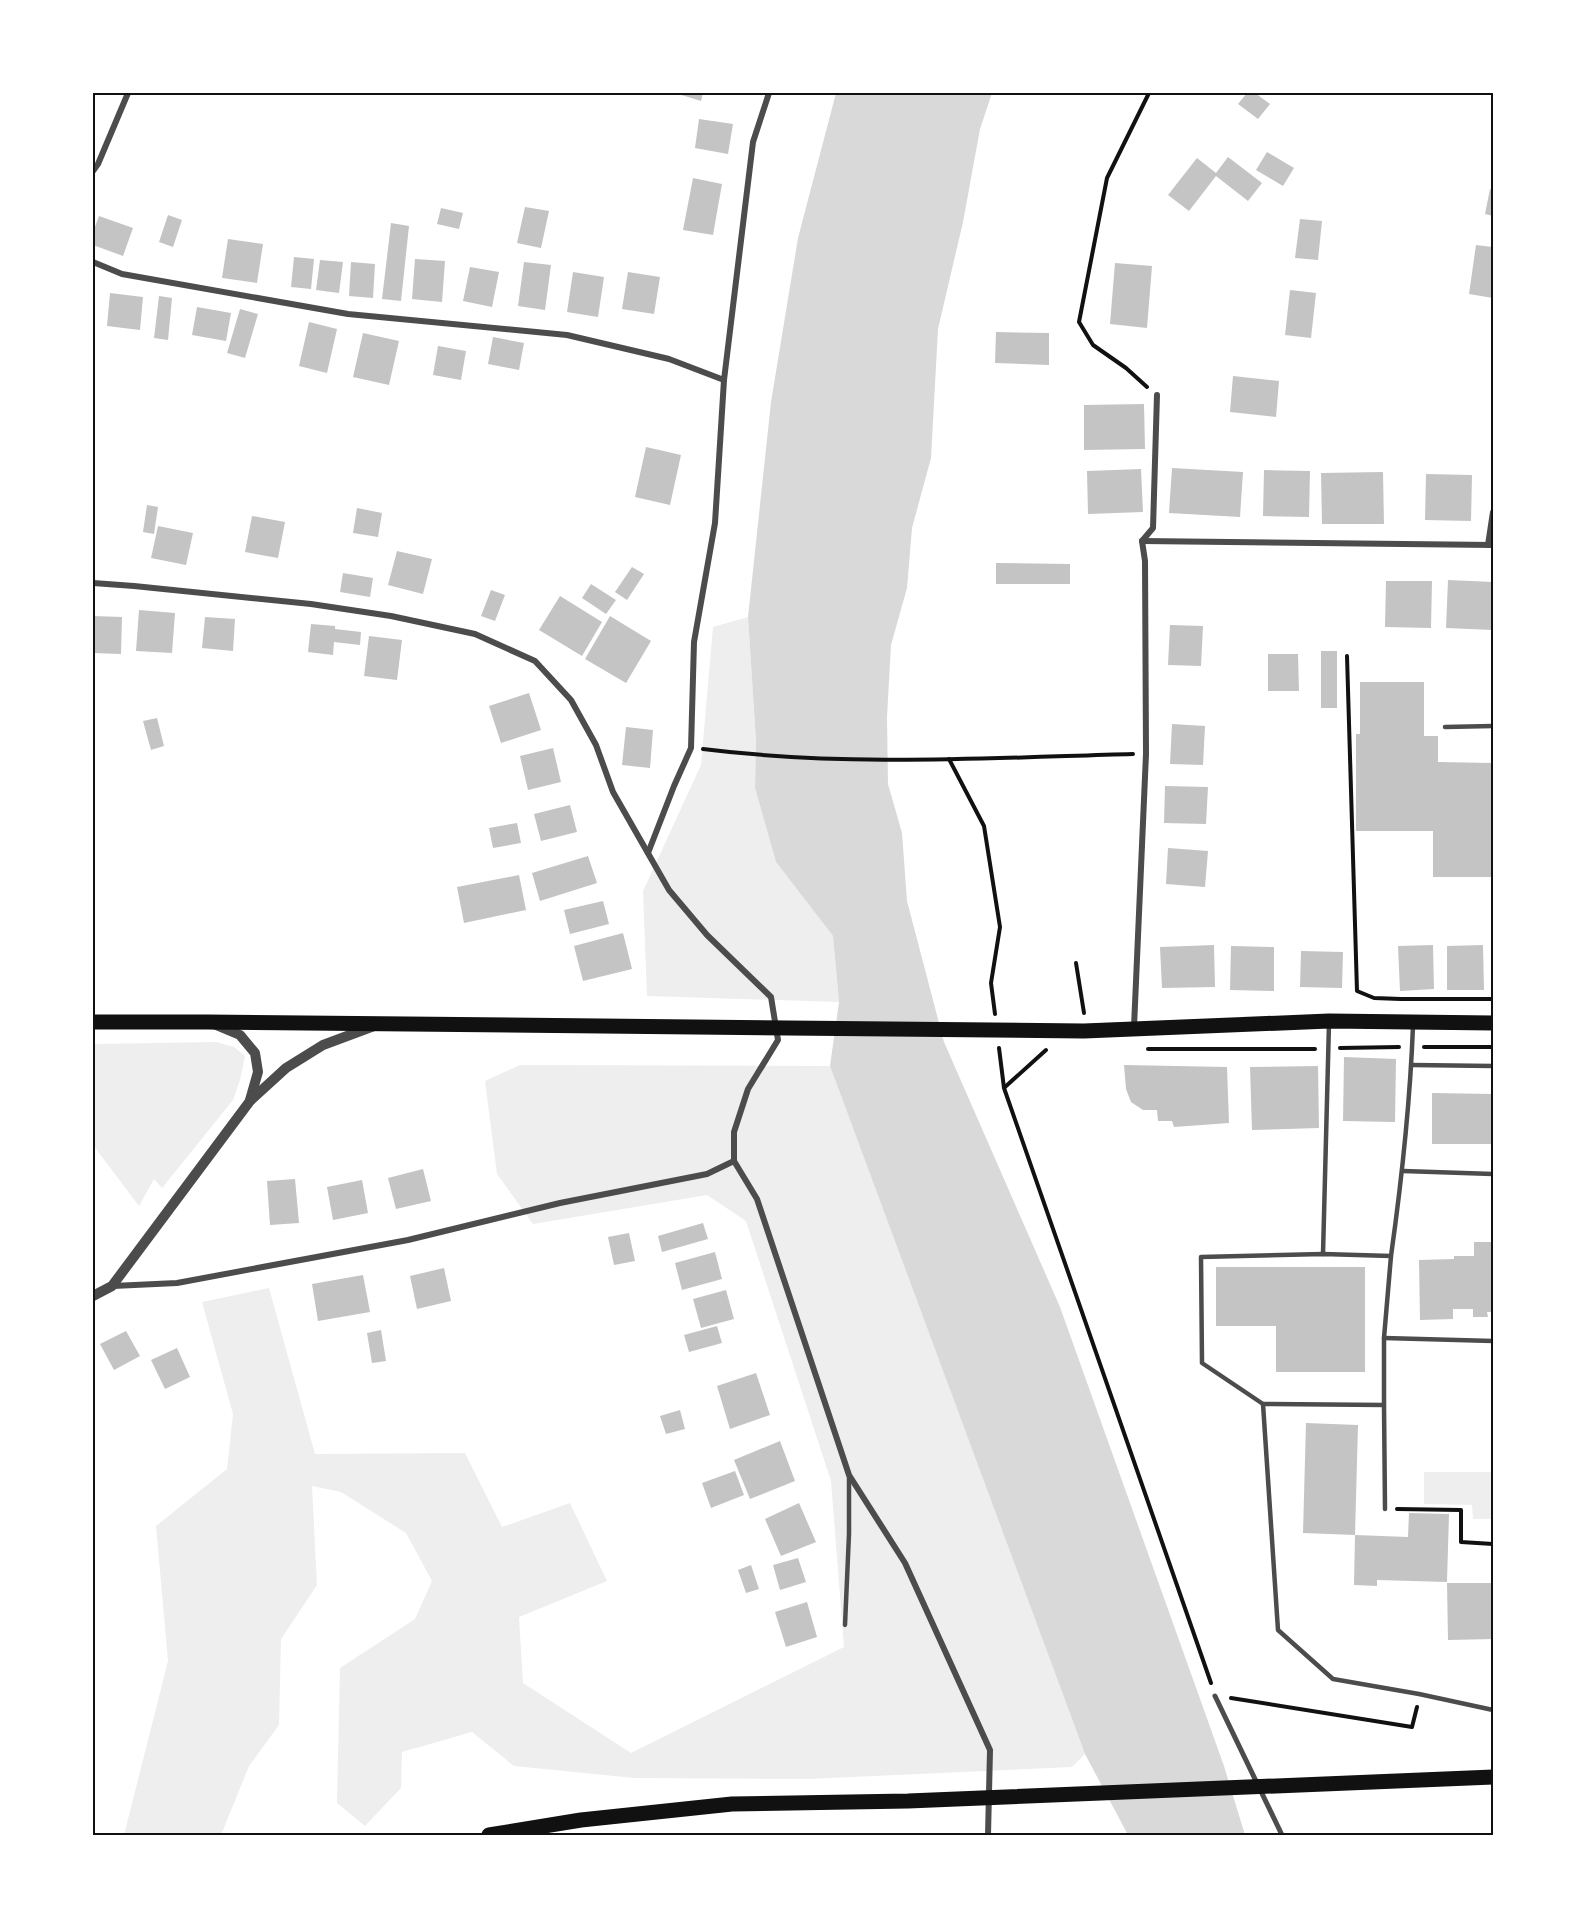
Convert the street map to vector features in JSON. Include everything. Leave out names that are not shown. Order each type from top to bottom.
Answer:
[{"type":"main road","points":[[93,1022],[1084,1031],[1329,1021],[1493,1023]]},
{"type":"main road","points":[[489,1835],[581,1820],[732,1804],[908,1801],[1493,1777]]},
{"type":"street","points":[[93,171],[128,93]]},
{"type":"street","points":[[648,853],[691,748],[694,642],[715,523],[724,380],[753,142],[769,93]]},
{"type":"street","points":[[93,261],[122,274],[348,314],[567,335],[669,360],[724,380]]},
{"type":"street","points":[[1134,1028],[1146,754],[1142,541],[1153,528],[1157,395]]},
{"type":"street","points":[[1142,541],[1490,545],[1493,512]]},
{"type":"street","points":[[93,583],[311,604],[391,616],[475,634],[535,661],[571,700],[596,745],[613,792],[669,891],[707,935],[771,997],[778,1040],[748,1089],[734,1132],[734,1161],[757,1199],[849,1475],[905,1563],[990,1749],[988,1835]]},
{"type":"street","points":[[207,1022],[240,1035],[255,1053],[258,1072],[250,1101]]},
{"type":"street","points":[[112,1286],[250,1101],[286,1068],[323,1045],[381,1024]]},
{"type":"street","points":[[93,1296],[112,1286],[177,1283],[408,1240],[560,1203],[707,1174],[734,1161]]},
{"type":"street","points":[[1215,1696],[1282,1835]]},
{"type":"lane","points":[[1445,727],[1493,726]]},
{"type":"lane","points":[[1323,1254],[1329,1021]]},
{"type":"lane","points":[[1385,1509],[1384,1338],[1391,1256],[1404,1171],[1413,1022]]},
{"type":"lane","points":[[1412,1065],[1493,1066]]},
{"type":"lane","points":[[1404,1171],[1493,1174]]},
{"type":"lane","points":[[1384,1405],[1263,1404],[1202,1363],[1201,1257],[1323,1254],[1391,1256]]},
{"type":"lane","points":[[1384,1338],[1493,1341]]},
{"type":"lane","points":[[1263,1404],[1278,1629],[1333,1678],[1493,1710]]},
{"type":"lane","points":[[845,1625],[849,1475]]},
{"type":"path","points":[[1149,93],[1107,178],[1079,322],[1093,345],[1126,368],[1157,395]]},
{"type":"path","points":[[1347,656],[1357,991],[1374,998],[1493,999]]},
{"type":"path","points":[[691,748],[749,755],[911,761],[1146,754]]},
{"type":"path","points":[[949,759],[984,826],[1000,927],[991,984],[996,1018]]},
{"type":"path","points":[[999,1041],[1004,1088],[1215,1696],[1412,1727],[1419,1694]]},
{"type":"path","points":[[1004,1088],[1050,1047]]},
{"type":"path","points":[[1385,1509],[1461,1510],[1461,1542],[1493,1544]]},
{"type":"shaded area","points":[[836,93],[992,93],[980,129],[963,222],[938,329],[931,458],[912,528],[907,588],[891,645],[887,717],[888,784],[902,833],[907,901],[944,1042],[1060,1307],[1224,1766],[1245,1835],[1128,1835],[1085,1754],[830,1066],[839,1002],[833,936],[776,862],[755,788],[756,741],[748,617],[771,402],[798,238]]},
{"type":"shaded area","points":[[748,617],[756,741],[755,788],[776,862],[833,936],[839,1002],[647,996],[643,891],[701,765],[713,627]]},
{"type":"shaded area","points":[[216,1042],[234,1047],[245,1056],[233,1100],[162,1188],[154,1179],[139,1206],[93,1145],[93,1044]]},
{"type":"shaded area","points":[[520,1065],[830,1066],[1085,1754],[1072,1767],[808,1779],[634,1778],[514,1766],[472,1732],[402,1752],[401,1788],[365,1826],[337,1803],[340,1668],[415,1619],[432,1581],[406,1533],[341,1492],[312,1486],[317,1585],[281,1639],[279,1725],[249,1766],[221,1835],[124,1835],[168,1661],[156,1526],[227,1469],[233,1414],[202,1302],[269,1288],[315,1454],[465,1453],[502,1527],[570,1503],[607,1581],[519,1617],[523,1683],[631,1753],[844,1647],[831,1481],[746,1221],[707,1195],[533,1224],[497,1174],[485,1081]]},
{"type":"shaded area","points":[[1424,1472],[1493,1472],[1493,1519],[1473,1519],[1472,1505],[1424,1504]]},
{"type":"building","points":[[675,93],[703,93],[701,101]]},
{"type":"building","points":[[1247,93],[1255,93],[1270,104],[1258,119],[1238,104]]},
{"type":"building","points":[[699,119],[733,124],[728,154],[695,148]]},
{"type":"building","points":[[1267,152],[1294,168],[1283,186],[1256,170]]},
{"type":"building","points":[[1228,157],[1262,183],[1248,201],[1216,176],[1189,211],[1168,195],[1197,158],[1216,173]]},
{"type":"building","points":[[693,178],[722,184],[713,235],[683,230]]},
{"type":"building","points":[[1490,189],[1493,190],[1493,216],[1485,214]]},
{"type":"building","points":[[525,207],[549,211],[541,248],[517,243]]},
{"type":"building","points":[[441,208],[463,213],[459,229],[437,224]]},
{"type":"building","points":[[168,215],[182,220],[173,247],[159,242]]},
{"type":"building","points":[[99,216],[133,228],[123,256],[93,245],[93,232]]},
{"type":"building","points":[[1300,219],[1322,221],[1318,260],[1295,258]]},
{"type":"building","points":[[391,223],[409,226],[401,301],[382,299]]},
{"type":"building","points":[[228,239],[263,244],[257,283],[222,278]]},
{"type":"building","points":[[1476,245],[1493,247],[1493,298],[1469,294]]},
{"type":"building","points":[[294,257],[314,259],[311,289],[291,287]]},
{"type":"building","points":[[415,259],[445,261],[442,302],[412,299]]},
{"type":"building","points":[[320,260],[343,262],[339,293],[316,290]]},
{"type":"building","points":[[351,262],[375,264],[373,298],[349,296]]},
{"type":"building","points":[[524,262],[551,265],[545,310],[518,306]]},
{"type":"building","points":[[1115,263],[1152,266],[1147,328],[1110,324]]},
{"type":"building","points":[[470,267],[499,272],[492,307],[463,301]]},
{"type":"building","points":[[573,272],[604,277],[598,317],[567,312]]},
{"type":"building","points":[[628,272],[660,277],[654,314],[622,309]]},
{"type":"building","points":[[1290,290],[1316,293],[1311,338],[1285,335]]},
{"type":"building","points":[[110,293],[143,297],[140,330],[107,326]]},
{"type":"building","points":[[159,296],[172,298],[168,340],[154,338]]},
{"type":"building","points":[[197,307],[231,313],[226,341],[192,335]]},
{"type":"building","points":[[240,309],[258,314],[245,358],[227,353]]},
{"type":"building","points":[[309,322],[337,329],[327,373],[299,366]]},
{"type":"building","points":[[996,332],[1049,333],[1049,365],[995,363]]},
{"type":"building","points":[[363,333],[399,341],[389,385],[353,377]]},
{"type":"building","points":[[493,337],[524,343],[519,370],[488,364]]},
{"type":"building","points":[[438,346],[466,351],[461,380],[433,375]]},
{"type":"building","points":[[1233,376],[1279,381],[1276,417],[1230,412]]},
{"type":"building","points":[[1144,404],[1145,449],[1084,450],[1084,405]]},
{"type":"building","points":[[646,447],[681,455],[670,505],[635,497]]},
{"type":"building","points":[[1172,468],[1243,472],[1240,517],[1169,513]]},
{"type":"building","points":[[1141,469],[1143,512],[1088,514],[1087,471]]},
{"type":"building","points":[[1264,470],[1310,471],[1309,517],[1263,516]]},
{"type":"building","points":[[1383,472],[1384,524],[1322,524],[1321,473]]},
{"type":"building","points":[[1426,474],[1472,475],[1471,521],[1425,520]]},
{"type":"building","points":[[147,505],[158,507],[154,534],[143,532]]},
{"type":"building","points":[[357,508],[382,513],[378,537],[353,533]]},
{"type":"building","points":[[252,516],[285,522],[278,558],[245,552]]},
{"type":"building","points":[[158,526],[193,533],[186,565],[151,558]]},
{"type":"building","points":[[397,551],[432,559],[423,594],[388,585]]},
{"type":"building","points":[[996,563],[1070,564],[1070,584],[996,584]]},
{"type":"building","points":[[632,567],[644,574],[627,600],[615,592]]},
{"type":"building","points":[[343,573],[373,578],[370,597],[340,592]]},
{"type":"building","points":[[1448,580],[1493,582],[1493,630],[1446,628]]},
{"type":"building","points":[[1386,581],[1432,581],[1431,628],[1385,627]]},
{"type":"building","points":[[591,584],[616,600],[606,614],[582,598]]},
{"type":"building","points":[[491,590],[505,595],[495,621],[481,616]]},
{"type":"building","points":[[560,596],[602,622],[582,656],[539,630]]},
{"type":"building","points":[[139,610],[175,613],[172,653],[136,651]]},
{"type":"building","points":[[93,616],[122,617],[121,654],[93,653]]},
{"type":"building","points":[[610,616],[651,641],[626,683],[585,659]]},
{"type":"building","points":[[205,617],[235,619],[233,651],[202,648]]},
{"type":"building","points":[[311,624],[335,626],[335,629],[361,632],[360,645],[334,642],[333,655],[308,652]]},
{"type":"building","points":[[1170,625],[1203,626],[1201,666],[1168,665]]},
{"type":"building","points":[[369,636],[402,640],[397,680],[364,676]]},
{"type":"building","points":[[1321,651],[1337,651],[1337,708],[1321,708]]},
{"type":"building","points":[[1268,654],[1298,654],[1299,691],[1268,691]]},
{"type":"building","points":[[1360,682],[1424,682],[1424,736],[1438,736],[1438,762],[1493,763],[1493,877],[1433,877],[1433,831],[1356,831],[1356,734],[1360,734]]},
{"type":"building","points":[[529,693],[541,730],[501,743],[489,706]]},
{"type":"building","points":[[157,718],[164,746],[151,750],[143,721]]},
{"type":"building","points":[[1172,724],[1205,726],[1203,765],[1170,764]]},
{"type":"building","points":[[626,727],[653,730],[650,768],[622,765]]},
{"type":"building","points":[[553,748],[561,782],[528,790],[520,756]]},
{"type":"building","points":[[1165,786],[1208,787],[1206,824],[1164,823]]},
{"type":"building","points":[[570,805],[577,832],[541,841],[534,814]]},
{"type":"building","points":[[517,823],[521,843],[493,848],[489,828]]},
{"type":"building","points":[[1168,848],[1208,851],[1205,887],[1166,884]]},
{"type":"building","points":[[588,856],[597,883],[540,901],[532,873]]},
{"type":"building","points":[[519,875],[526,910],[464,923],[457,887]]},
{"type":"building","points":[[603,901],[609,924],[570,934],[564,910]]},
{"type":"building","points":[[623,933],[632,969],[583,981],[574,946]]},
{"type":"building","points":[[1214,945],[1215,987],[1162,988],[1160,947]]},
{"type":"building","points":[[1433,945],[1434,989],[1400,991],[1398,946]]},
{"type":"building","points":[[1483,945],[1484,990],[1447,990],[1447,946]]},
{"type":"building","points":[[1231,946],[1274,947],[1274,991],[1230,990]]},
{"type":"building","points":[[1301,951],[1343,952],[1342,988],[1300,987]]},
{"type":"building","points":[[1344,1057],[1396,1059],[1395,1122],[1343,1121]]},
{"type":"building","points":[[1124,1065],[1227,1067],[1229,1123],[1174,1127],[1172,1121],[1158,1121],[1157,1110],[1143,1110],[1131,1102],[1126,1089]]},
{"type":"building","points":[[1318,1066],[1319,1128],[1252,1130],[1250,1067]]},
{"type":"building","points":[[1432,1093],[1493,1094],[1493,1144],[1432,1144]]},
{"type":"building","points":[[423,1169],[431,1201],[396,1209],[388,1178]]},
{"type":"building","points":[[295,1179],[299,1223],[270,1225],[267,1181]]},
{"type":"building","points":[[362,1180],[368,1213],[333,1220],[327,1187]]},
{"type":"building","points":[[703,1223],[708,1239],[662,1252],[658,1236]]},
{"type":"building","points":[[629,1233],[635,1261],[614,1265],[608,1237]]},
{"type":"building","points":[[1474,1242],[1493,1242],[1493,1312],[1487,1312],[1488,1317],[1473,1317],[1473,1309],[1453,1309],[1453,1319],[1420,1320],[1419,1260],[1474,1256]]},
{"type":"building","points":[[715,1252],[722,1279],[682,1290],[675,1263]]},
{"type":"building","points":[[1216,1267],[1365,1267],[1365,1372],[1276,1372],[1276,1326],[1216,1326]]},
{"type":"building","points":[[444,1268],[451,1301],[417,1309],[410,1276]]},
{"type":"building","points":[[363,1275],[370,1312],[318,1321],[312,1284]]},
{"type":"building","points":[[726,1290],[734,1319],[701,1328],[693,1299]]},
{"type":"building","points":[[717,1326],[722,1343],[689,1352],[684,1335]]},
{"type":"building","points":[[381,1330],[386,1361],[372,1363],[367,1333]]},
{"type":"building","points":[[126,1331],[140,1356],[114,1370],[100,1344]]},
{"type":"building","points":[[177,1348],[190,1377],[165,1389],[151,1360]]},
{"type":"building","points":[[756,1373],[770,1415],[730,1429],[717,1386]]},
{"type":"building","points":[[680,1410],[685,1429],[666,1434],[660,1416]]},
{"type":"building","points":[[1306,1423],[1358,1425],[1355,1535],[1303,1533]]},
{"type":"building","points":[[780,1441],[795,1481],[750,1499],[734,1460]]},
{"type":"building","points":[[735,1471],[744,1495],[711,1508],[702,1483]]},
{"type":"building","points":[[799,1503],[816,1542],[781,1556],[765,1519]]},
{"type":"building","points":[[1409,1513],[1449,1514],[1447,1582],[1377,1580],[1377,1586],[1354,1585],[1355,1535],[1408,1537]]},
{"type":"building","points":[[798,1558],[806,1582],[780,1590],[773,1565]]},
{"type":"building","points":[[751,1565],[759,1589],[746,1593],[738,1570]]},
{"type":"building","points":[[1447,1583],[1493,1583],[1493,1639],[1448,1640]]},
{"type":"building","points":[[807,1602],[817,1637],[786,1647],[775,1612]]}]
